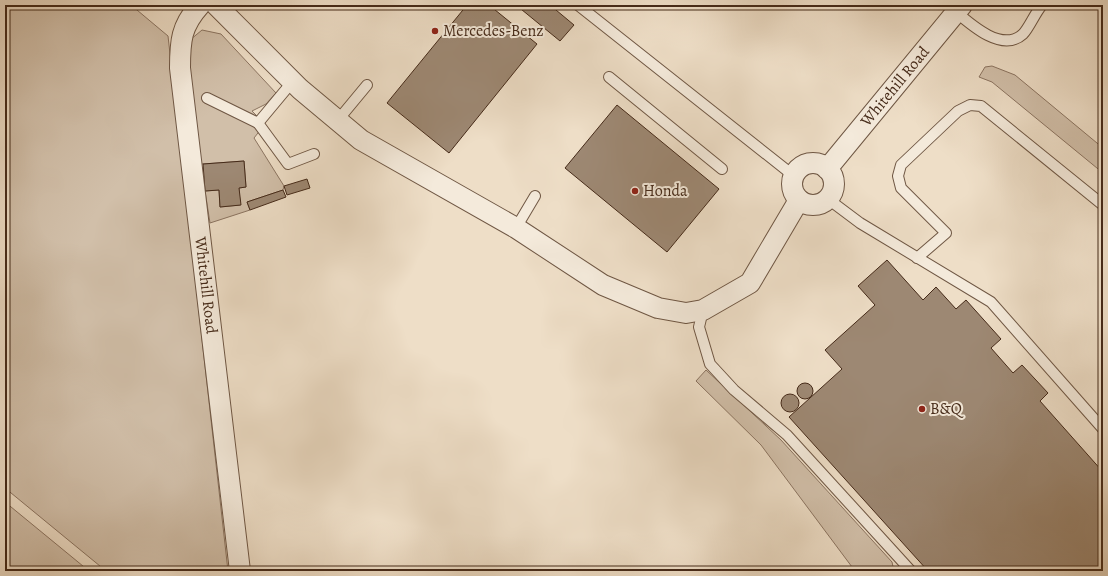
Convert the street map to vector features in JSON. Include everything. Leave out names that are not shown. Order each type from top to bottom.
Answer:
[{"type":"street","name":"Whitehill Road","points":[[200,5],[185,24],[180,42],[180,68],[240,571]]},
{"type":"street","points":[[216,5],[293,81],[362,140],[516,228],[603,285],[658,308],[686,313],[703,310],[750,283],[799,200]]},
{"type":"street","name":"Whitehill Road","points":[[827,169],[956,7]]},
{"type":"street","points":[[809,163],[816,163],[827,169],[834,180],[832,194],[828,199],[816,205],[804,203],[799,200],[792,188],[794,176],[797,170],[809,163]]},
{"type":"lane","points":[[578,5],[794,176]]},
{"type":"lane","points":[[956,7],[989,37],[1006,41],[1022,34],[1034,14],[1042,5]]},
{"type":"lane","points":[[609,77],[722,169]]},
{"type":"lane","points":[[258,123],[293,81]]},
{"type":"lane","points":[[338,120],[367,85]]},
{"type":"lane","points":[[207,98],[258,123],[288,164],[314,154]]},
{"type":"lane","points":[[917,258],[946,234],[901,188],[898,176],[901,165],[958,111],[970,105],[980,106],[1103,205]]},
{"type":"lane","points":[[516,228],[535,196]]},
{"type":"lane","points":[[828,199],[860,223],[991,302],[1103,429]]},
{"type":"lane","points":[[703,310],[699,327],[710,364],[734,390],[787,435],[911,571]]},
{"type":"shaded area","points":[[5,5],[131,5],[168,36],[228,571],[106,571],[5,488]]},
{"type":"shaded area","points":[[202,30],[221,34],[276,93],[266,104],[252,111],[265,124],[254,138],[284,186],[283,190],[247,202],[250,210],[210,223],[205,191],[219,190],[220,207],[240,205],[239,188],[246,187],[244,161],[201,163],[188,66],[190,40]]},
{"type":"shaded area","points":[[992,66],[1015,75],[1103,148],[1103,173],[992,82],[979,77],[985,67]]},
{"type":"shaded area","points":[[706,370],[781,440],[892,562],[894,571],[855,571],[761,445],[696,381]]},
{"type":"shaded area","points":[[5,502],[89,571],[5,571]]},
{"type":"building","points":[[467,5],[489,5],[537,44],[449,153],[387,103]]},
{"type":"building","points":[[516,5],[550,5],[574,25],[560,41]]},
{"type":"building","points":[[617,105],[719,189],[667,252],[565,168]]},
{"type":"building","points":[[244,161],[246,187],[239,188],[241,205],[220,207],[219,190],[205,191],[203,164]]},
{"type":"building","points":[[307,179],[310,188],[287,195],[284,186]]},
{"type":"building","points":[[283,190],[286,197],[250,210],[247,202]]},
{"type":"building","name":"B&Q","points":[[887,260],[923,300],[936,287],[956,309],[966,300],[1001,339],[991,348],[1013,373],[1022,365],[1048,393],[1040,401],[1103,472],[1103,571],[928,571],[789,417],[842,369],[825,350],[875,305],[858,286]]},
{"type":"building","points":[[802,383],[808,383],[813,388],[811,397],[808,399],[802,399],[797,394],[797,388]]},
{"type":"building","points":[[790,394],[796,397],[799,403],[796,409],[790,412],[784,409],[781,403],[784,397]]},
{"type":"place","name":"Mercedes-Benz","points":[[435,31]]},
{"type":"place","name":"Honda","points":[[635,191]]},
{"type":"place","name":"B&Q","points":[[922,409]]}]
